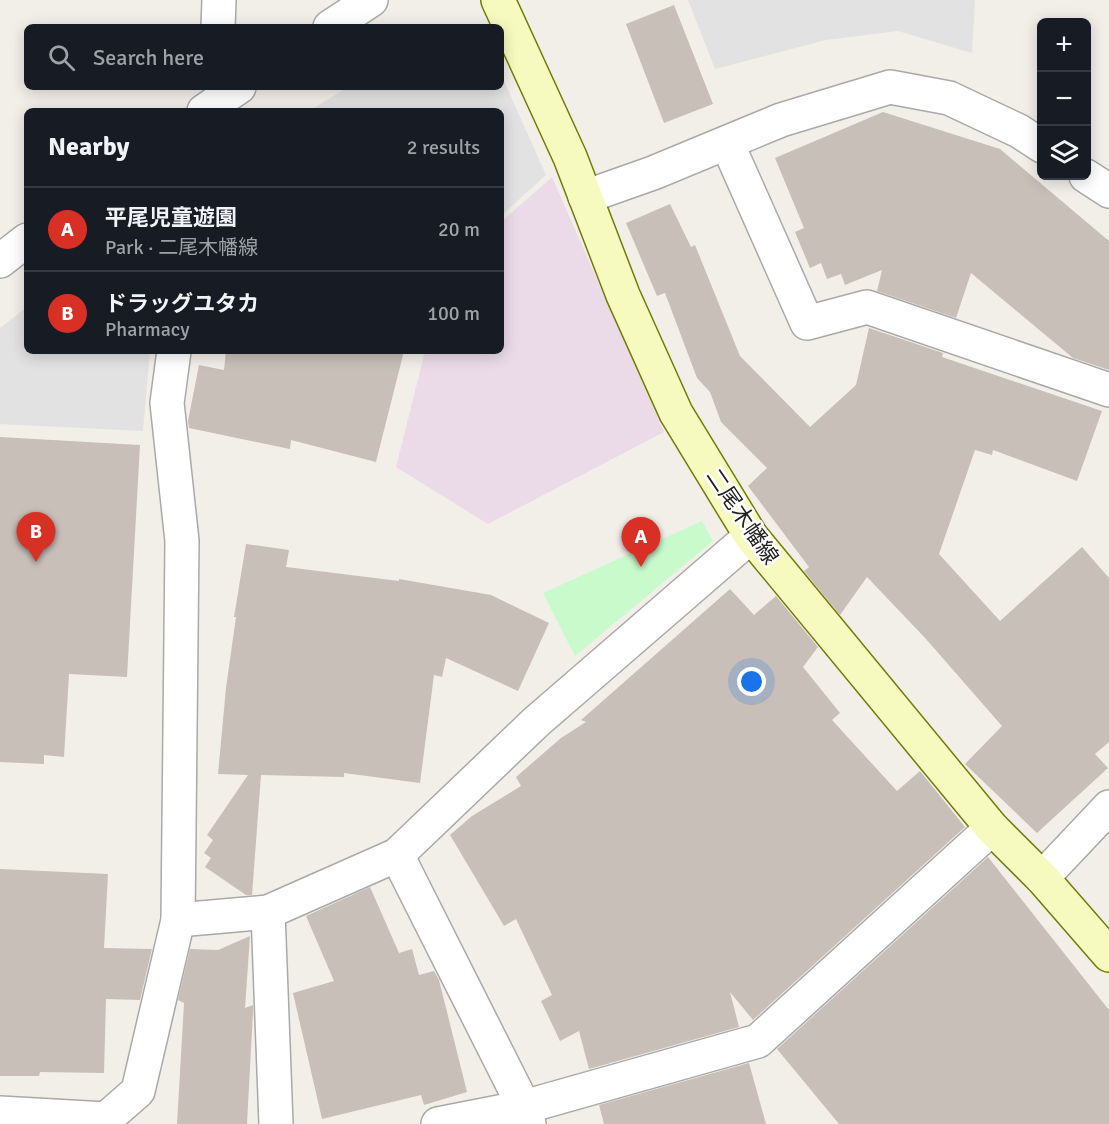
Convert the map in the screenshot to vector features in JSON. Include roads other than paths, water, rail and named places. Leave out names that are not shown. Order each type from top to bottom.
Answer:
[{"type":"main road","name":"二尾木幡線","points":[[498,0],[570,157],[623,295],[676,413],[751,536],[992,828],[1042,878],[1109,956]]},
{"type":"street","points":[[218,24],[219,0]]},
{"type":"street","points":[[335,24],[371,0]]},
{"type":"street","points":[[585,197],[653,173],[781,120],[890,87],[950,98],[1019,131],[1037,143]]},
{"type":"street","points":[[727,142],[807,323],[867,307],[1109,390]]},
{"type":"street","points":[[1091,179],[1109,191]]},
{"type":"street","points":[[0,261],[24,242]]},
{"type":"street","points":[[0,1113],[106,1119],[138,1091],[178,920],[182,541],[167,403],[174,354]]},
{"type":"street","points":[[178,920],[268,912],[397,855],[536,722],[751,536]]},
{"type":"street","points":[[1042,878],[1109,807]]},
{"type":"street","points":[[438,1124],[527,1116],[758,1041],[992,828]]},
{"type":"street","points":[[397,855],[527,1116]]},
{"type":"street","points":[[268,912],[276,1124]]},
{"type":"place","name":"ドラッグユタカ","points":[[36,562]]},
{"type":"place","name":"平尾児童遊園","points":[[641,567]]}]
